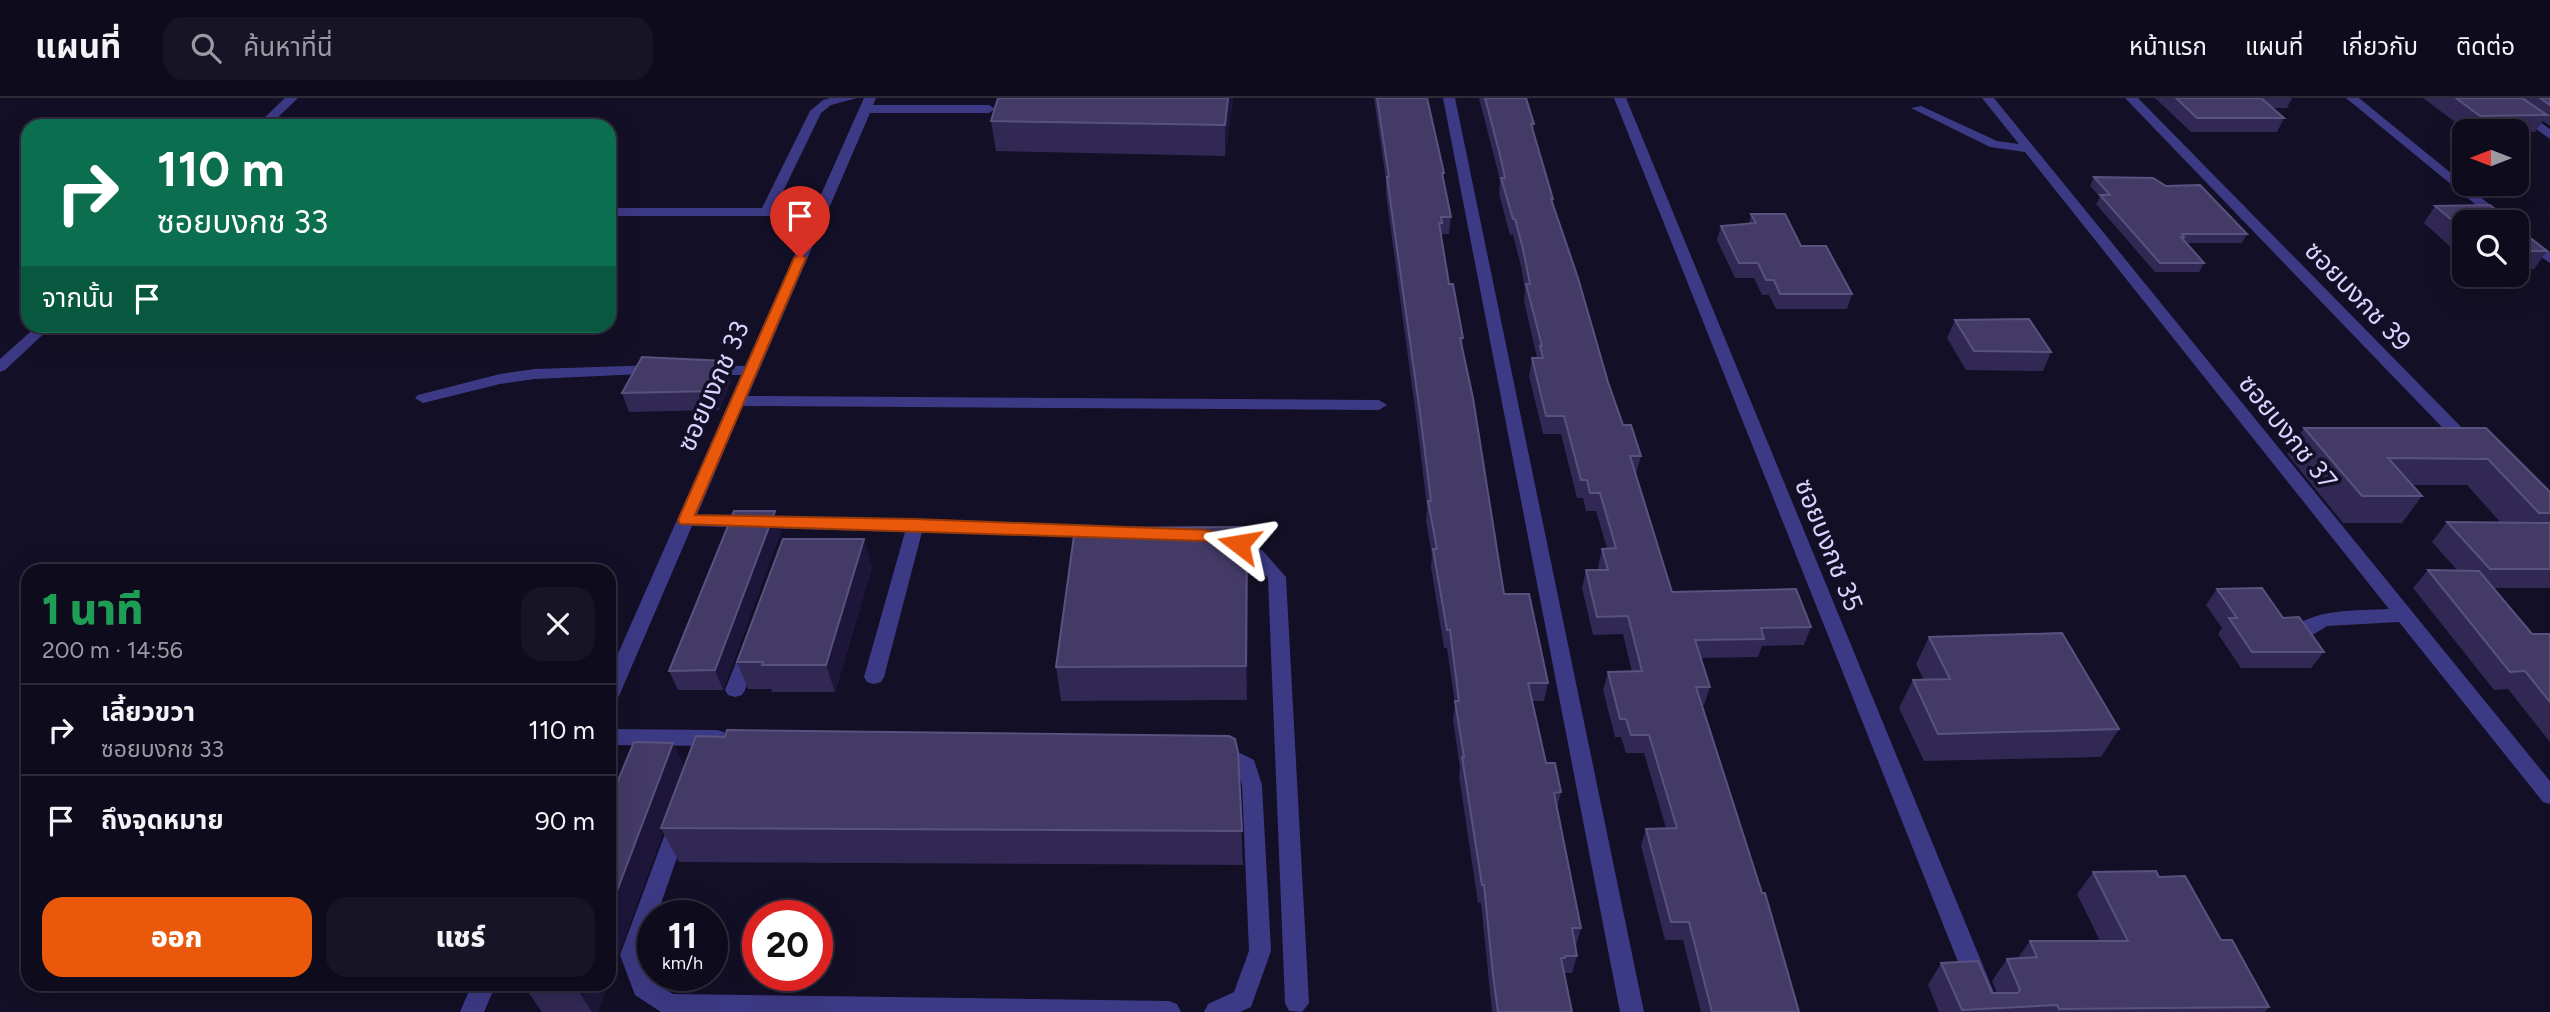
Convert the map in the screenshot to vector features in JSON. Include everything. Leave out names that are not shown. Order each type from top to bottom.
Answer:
[{"type":"street","points":[[270,119],[292,98]]},
{"type":"street","points":[[767,212],[816,111],[828,102],[851,98]]},
{"type":"street","points":[[1449,98],[1632,1012]]},
{"type":"street","name":"ซอยบงกช 35","points":[[1620,98],[1990,1012]]},
{"type":"street","name":"ซอยบงกช 37","points":[[1987,98],[2550,796]]},
{"type":"street","name":"ซอยบงกช 39","points":[[2131,98],[2482,458]]},
{"type":"street","points":[[2352,98],[2490,210]]},
{"type":"street","points":[[2498,98],[2550,135]]},
{"type":"street","points":[[867,104],[989,109]]},
{"type":"street","name":"ซอยบงกช 33","points":[[616,680],[867,104]]},
{"type":"street","points":[[1917,108],[1994,144],[2028,149]]},
{"type":"street","points":[[616,212],[820,212]]},
{"type":"street","points":[[2529,242],[2550,259]]},
{"type":"street","points":[[0,367],[37,333]]},
{"type":"street","points":[[423,398],[500,379],[535,374],[750,371]]},
{"type":"street","points":[[737,401],[1380,405]]},
{"type":"street","points":[[685,520],[793,529],[915,525],[1123,532]]},
{"type":"street","points":[[874,677],[915,525]]},
{"type":"street","points":[[1206,536],[1239,544],[1264,560],[1277,577],[1297,1003]]},
{"type":"street","points":[[2299,634],[2324,620],[2404,615]]},
{"type":"street","points":[[735,690],[754,638]]},
{"type":"street","points":[[616,737],[738,738]]},
{"type":"street","points":[[701,762],[710,738]]},
{"type":"street","points":[[1196,745],[1219,750],[1247,766],[1252,785],[1260,951],[1243,999],[1216,1012]]},
{"type":"street","points":[[688,800],[631,955],[643,988],[670,1005],[1169,1012]]},
{"type":"street","points":[[471,1012],[481,991]]},
{"type":"building","points":[[998,98],[1228,98],[1225,125],[991,121]]},
{"type":"building","points":[[1377,98],[1427,98],[1444,173],[1451,217],[1441,217],[1442,223],[1439,223],[1449,284],[1453,284],[1463,338],[1460,338],[1473,398],[1504,594],[1529,594],[1548,683],[1528,683],[1546,763],[1555,763],[1561,792],[1554,793],[1581,928],[1572,928],[1577,956],[1561,958],[1572,1012],[1498,1012],[1484,885],[1462,757],[1455,701],[1459,701],[1450,630],[1447,630],[1433,549],[1437,549],[1428,501],[1431,501],[1420,413]]},
{"type":"building","points":[[1485,98],[1526,98],[1551,199],[1578,278],[1608,382],[1623,425],[1631,425],[1641,456],[1630,456],[1672,592],[1796,589],[1811,627],[1761,628],[1764,639],[1695,640],[1710,687],[1696,687],[1762,893],[1765,893],[1799,1012],[1712,1012],[1689,922],[1671,922],[1646,829],[1677,828],[1649,735],[1631,735],[1626,719],[1620,719],[1608,672],[1642,671],[1628,616],[1597,617],[1586,570],[1608,570],[1602,549],[1616,548],[1600,493],[1590,493],[1587,480],[1581,480],[1564,416],[1546,416],[1532,358],[1543,358],[1542,346],[1526,284],[1530,284],[1523,249],[1501,178],[1505,178]]},
{"type":"building","points":[[2176,98],[2261,98],[2284,118],[2197,118]]},
{"type":"building","points":[[2456,98],[2522,98],[2547,115],[2480,116]]},
{"type":"building","points":[[2540,98],[2550,98],[2550,105]]},
{"type":"building","points":[[2094,177],[2153,178],[2166,186],[2200,185],[2247,234],[2182,234],[2184,237],[2181,237],[2204,263],[2160,263],[2100,195],[2110,195]]},
{"type":"building","points":[[2490,205],[2496,210],[2452,210],[2452,220],[2435,206]]},
{"type":"building","points":[[1751,214],[1785,214],[1801,246],[1826,246],[1852,294],[1780,294],[1774,280],[1766,280],[1758,263],[1739,263],[1721,226],[1756,223]]},
{"type":"building","points":[[2529,237],[2547,251],[2529,251]]},
{"type":"building","points":[[2029,319],[2051,352],[1974,351],[1955,320]]},
{"type":"building","points":[[642,357],[725,361],[713,391],[622,393]]},
{"type":"building","points":[[2304,428],[2486,428],[2550,492],[2550,513],[2539,513],[2488,459],[2388,458],[2422,496],[2362,496]]},
{"type":"building","points":[[734,511],[775,511],[715,670],[669,671]]},
{"type":"building","points":[[2447,522],[2550,523],[2550,569],[2490,569]]},
{"type":"building","points":[[1247,527],[1246,666],[1056,667],[1075,528]]},
{"type":"building","points":[[783,539],[864,539],[826,665],[762,665],[763,662],[737,662]]},
{"type":"building","points":[[2428,570],[2479,571],[2532,634],[2550,634],[2550,702],[2525,671],[2510,672]]},
{"type":"building","points":[[2262,588],[2283,618],[2299,617],[2324,652],[2252,652],[2229,618],[2237,618],[2217,589]]},
{"type":"building","points":[[2062,633],[2119,729],[1938,734],[1913,680],[1950,679],[1929,637]]},
{"type":"building","points":[[727,730],[1229,736],[1235,739],[1238,752],[1242,831],[661,828],[696,736],[725,737]]},
{"type":"building","points":[[634,742],[673,743],[616,894],[616,785]]},
{"type":"building","points":[[2156,871],[2159,877],[2185,876],[2221,940],[2232,940],[2269,1007],[2059,1009],[2057,1005],[1962,1010],[1941,963],[1978,961],[1992,993],[2018,993],[2020,990],[2007,959],[2037,957],[2030,941],[2128,941],[2093,872]]},
{"type":"building","points":[[528,991],[579,991],[579,992]]},
{"type":"route","points":[[800,258],[685,520],[1206,536],[1239,544]]}]
